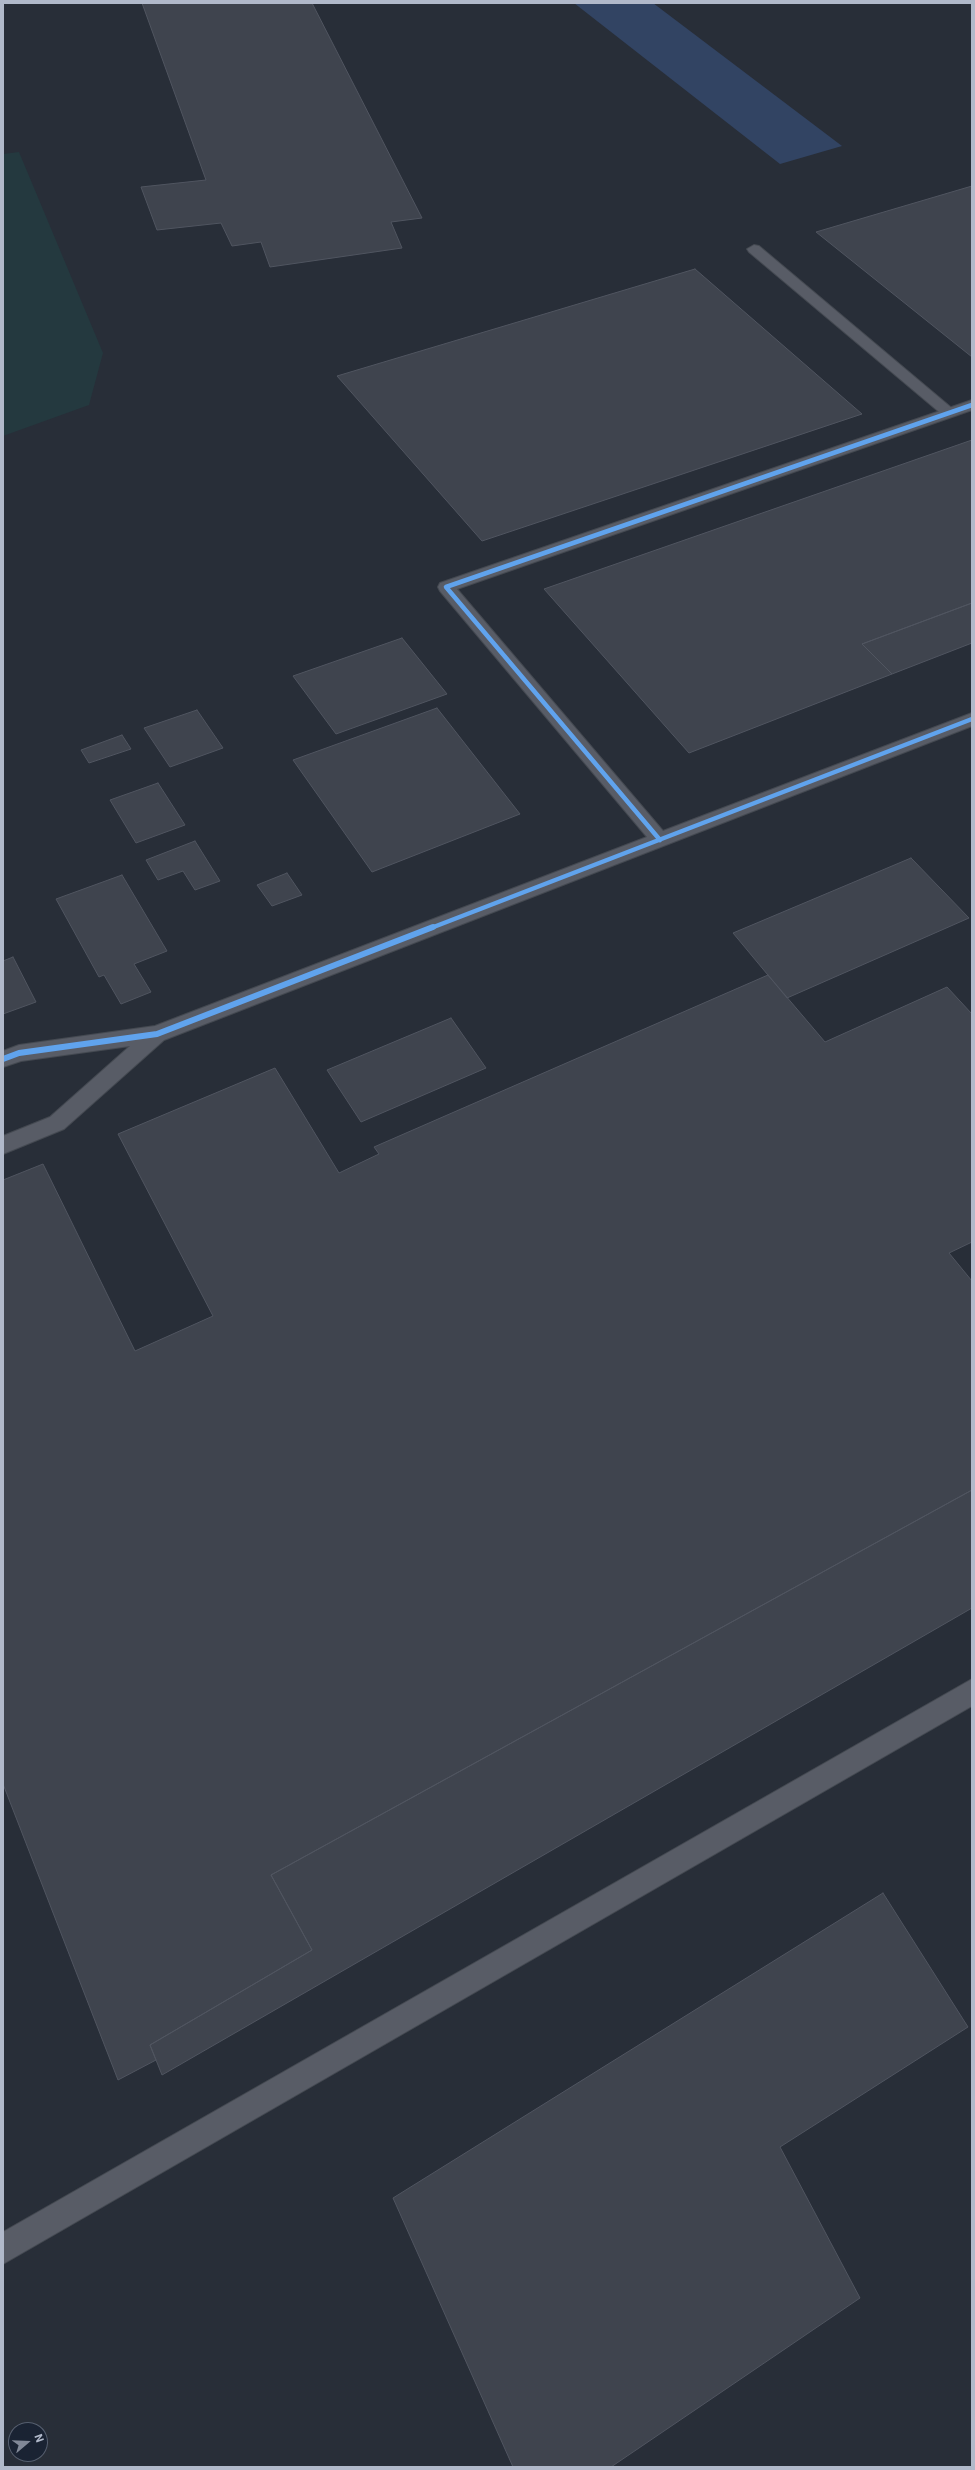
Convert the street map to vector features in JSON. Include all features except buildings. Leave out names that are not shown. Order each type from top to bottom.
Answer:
[{"type":"street","points":[[754,249],[949,413]]},
{"type":"street","points":[[660,840],[446,587],[972,405]]},
{"type":"street","points":[[3,1059],[19,1053],[157,1034],[972,719]]},
{"type":"street","points":[[3,1145],[57,1123],[157,1034]]},
{"type":"street","points":[[3,2249],[972,1692]]},
{"type":"green space","points":[[19,152],[103,353],[89,405],[3,436],[3,154]]},
{"type":"water","points":[[574,3],[653,3],[842,146],[780,164]]},
{"type":"cycle path","points":[[660,840],[446,587],[972,405]]},
{"type":"cycle path","points":[[3,1059],[19,1053],[157,1034],[972,719]]}]
